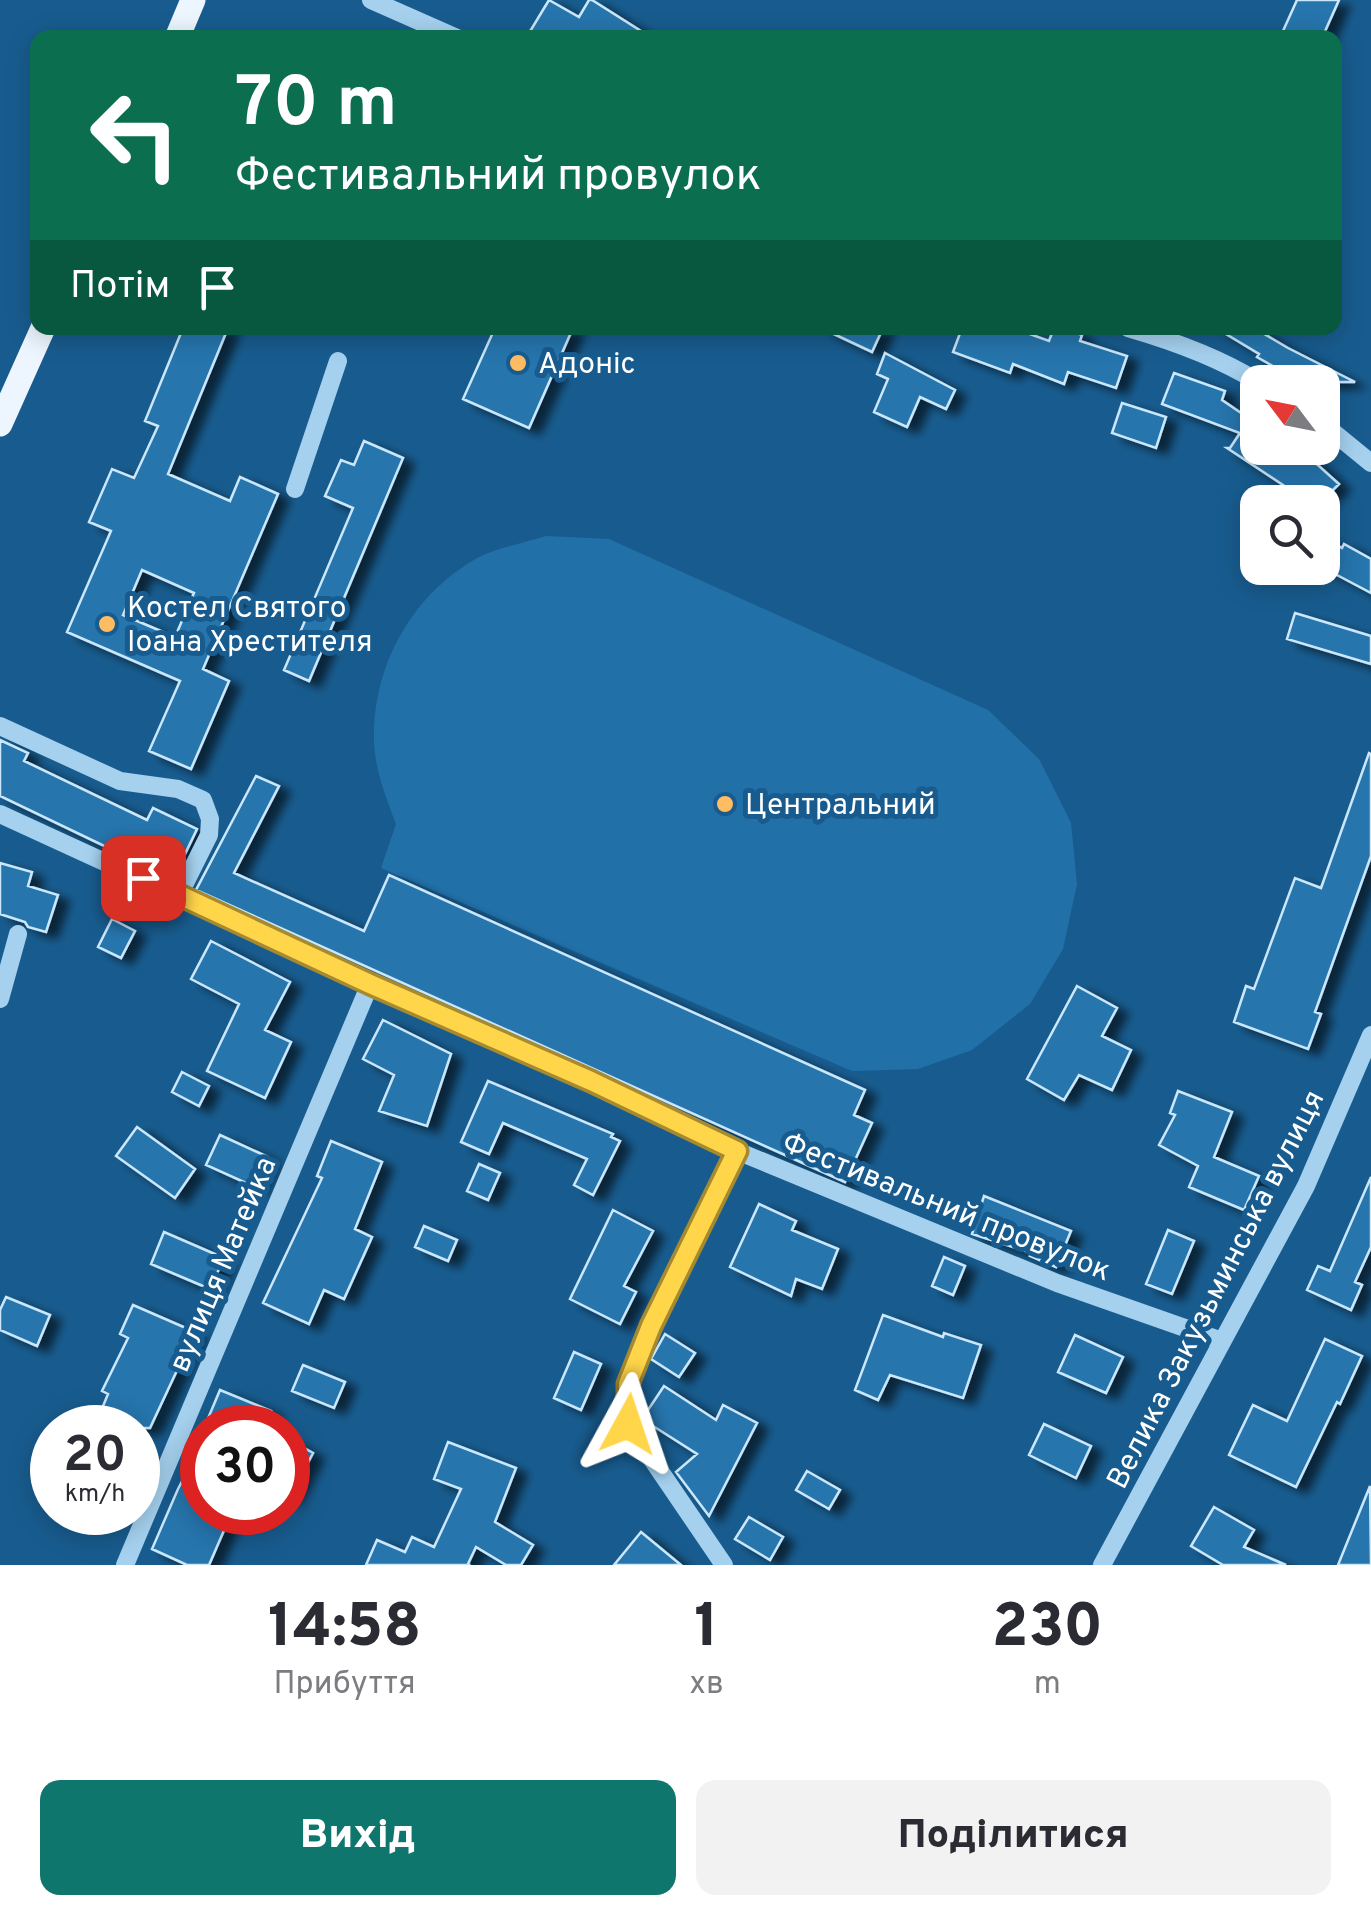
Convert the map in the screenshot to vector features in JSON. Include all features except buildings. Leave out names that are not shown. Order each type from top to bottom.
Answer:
[{"type":"main road","points":[[180,30],[193,0]]},
{"type":"main road","points":[[3,409],[40,335]]},
{"type":"street","points":[[371,0],[439,30]]},
{"type":"street","points":[[1152,335],[1240,371]]},
{"type":"street","points":[[296,489],[338,361]]},
{"type":"street","points":[[1340,438],[1371,464]]},
{"type":"street","points":[[0,726],[120,782],[178,789],[203,800],[210,818],[208,836],[178,895]]},
{"type":"street","name":"Фестивальний провулок","points":[[0,814],[737,1151],[1057,1283],[1222,1341]]},
{"type":"street","points":[[0,999],[18,934]]},
{"type":"street","name":"вулиця Матейка","points":[[125,1565],[370,984]]},
{"type":"street","name":"Велика Закузьминська вулиця","points":[[1102,1565],[1306,1186],[1371,1035]]},
{"type":"street","points":[[724,1565],[628,1424],[628,1384],[651,1326],[737,1151]]},
{"type":"shaded area","name":"Центральний","points":[[546,536],[609,539],[988,710],[1039,759],[1071,823],[1077,884],[1063,949],[1030,1004],[972,1050],[918,1069],[852,1071],[381,868],[396,824],[375,757],[376,707],[402,632],[435,590],[456,572],[479,557]]},
{"type":"place","name":"Адоніс","points":[[518,363]]},
{"type":"place","name":"Костел Святого Іоана Хрестителя","points":[[107,624]]},
{"type":"place","name":"Центральний","points":[[725,804]]},
{"type":"route","points":[[143,878],[737,1151],[651,1326],[628,1384],[628,1424]]}]
